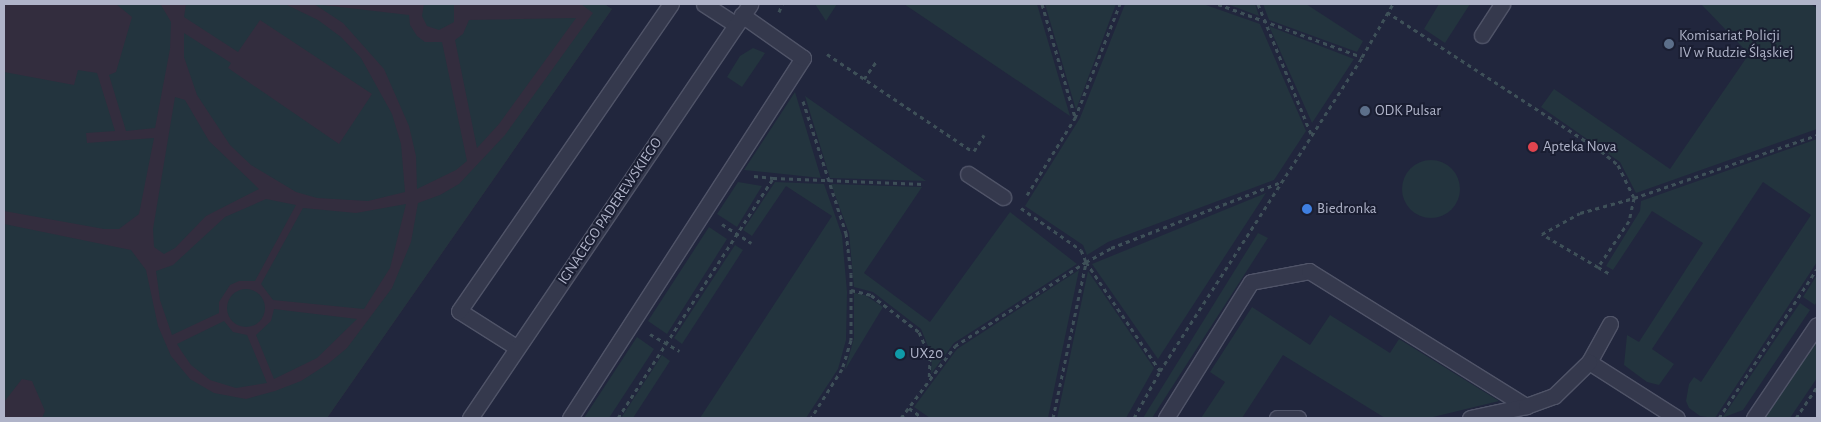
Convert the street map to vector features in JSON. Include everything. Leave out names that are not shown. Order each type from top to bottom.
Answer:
[{"type":"street","points":[[516,347],[459,311],[671,4]]},
{"type":"street","points":[[570,418],[803,58],[743,15],[704,4]]},
{"type":"street","points":[[1482,34],[1502,4]]},
{"type":"street","name":"IGNACEGO PADEREWSKIEGO","points":[[470,418],[516,347],[743,15]]},
{"type":"street","points":[[968,174],[1003,197]]},
{"type":"street","points":[[1166,418],[1251,282],[1309,271],[1526,406]]},
{"type":"street","points":[[1470,418],[1526,406],[1554,396],[1589,362],[1610,324]]},
{"type":"street","points":[[1754,418],[1817,325]]},
{"type":"street","points":[[1589,362],[1677,418]]},
{"type":"street","points":[[1277,418],[1298,418]]},
{"type":"path","points":[[780,20],[782,4]]},
{"type":"path","points":[[1042,4],[1076,118]]},
{"type":"path","points":[[1120,4],[1076,118],[1020,207],[1080,250],[1086,262],[1160,371]]},
{"type":"path","points":[[1218,4],[1362,58]]},
{"type":"path","points":[[1258,4],[1311,134]]},
{"type":"path","points":[[1134,418],[1160,371],[1279,183],[1362,58],[1393,4]]},
{"type":"path","points":[[1388,12],[1601,151],[1618,165],[1634,198],[1629,221],[1598,267]]},
{"type":"path","points":[[825,53],[982,157]]},
{"type":"path","points":[[864,79],[876,62]]},
{"type":"path","points":[[787,82],[799,90],[827,182],[846,234],[851,290],[848,350],[842,369],[812,418]]},
{"type":"path","points":[[974,152],[984,135]]},
{"type":"path","points":[[1610,274],[1542,234],[1580,213],[1634,198],[1817,135]]},
{"type":"path","points":[[618,418],[773,178],[827,182],[924,184]]},
{"type":"path","points":[[901,418],[955,346],[1086,262],[1111,248],[1279,183]]},
{"type":"path","points":[[1022,184],[1031,189]]},
{"type":"path","points":[[703,211],[751,243]]},
{"type":"path","points":[[1053,418],[1086,262]]},
{"type":"path","points":[[1719,418],[1817,269]]},
{"type":"path","points":[[851,290],[871,295],[919,332],[930,357],[929,381]]},
{"type":"path","points":[[632,323],[680,351]]},
{"type":"path","points":[[1796,418],[1817,387]]},
{"type":"path","points":[[909,408],[923,418]]},
{"type":"shaded area","points":[[4,4],[604,4],[612,9],[327,418],[4,418]]},
{"type":"shaded area","points":[[116,4],[161,5],[171,22],[170,49],[155,128],[126,131],[109,75],[116,72],[132,17]]},
{"type":"shaded area","points":[[186,4],[285,4],[318,20],[341,37],[361,58],[392,114],[401,144],[405,192],[368,201],[317,198],[296,192],[251,165],[230,145],[197,95],[184,57],[184,33],[231,63],[228,68],[339,144],[372,94],[260,20],[238,52],[184,17]]},
{"type":"shaded area","points":[[314,4],[409,15],[410,25],[417,36],[425,42],[442,42],[467,161],[456,170],[417,189],[416,156],[409,126],[384,69],[343,23]]},
{"type":"shaded area","points":[[424,4],[454,4],[454,22],[439,30],[427,26],[422,16]]},
{"type":"shaded area","points":[[560,4],[562,5],[470,5]]},
{"type":"shaded area","points":[[581,4],[604,4],[612,9],[327,418],[42,418],[45,411],[32,381],[22,379],[4,402],[4,224],[131,250],[146,270],[158,326],[171,356],[190,379],[214,393],[246,399],[301,381],[329,363],[347,348],[392,288],[411,242],[418,203],[440,195],[459,184],[505,135],[593,13]]},
{"type":"shaded area","points":[[815,4],[837,4],[826,21]]},
{"type":"shaded area","points":[[904,4],[1037,4],[1070,116]]},
{"type":"shaded area","points":[[1045,4],[1116,4],[1076,110]]},
{"type":"shaded area","points":[[1125,4],[1203,4],[1260,24],[1306,131],[1274,180],[1108,242],[1087,255],[1083,245],[1025,206],[1080,118]]},
{"type":"shaded area","points":[[1227,4],[1255,4],[1259,16]]},
{"type":"shaded area","points":[[1263,4],[1306,4],[1363,41],[1357,52],[1269,20]]},
{"type":"shaded area","points":[[1439,4],[1470,4],[1445,43],[1424,29]]},
{"type":"shaded area","points":[[1701,4],[1810,4],[1817,8],[1817,129],[1636,193],[1620,162],[1541,107],[1554,89],[1670,169],[1749,54]]},
{"type":"shaded area","points":[[576,18],[499,124],[477,148],[455,40],[463,34],[469,20]]},
{"type":"shaded area","points":[[1269,26],[1354,59],[1312,123]]},
{"type":"shaded area","points":[[753,48],[765,53],[742,87],[727,77],[740,56]]},
{"type":"shaded area","points":[[78,70],[97,73],[115,131],[86,133],[87,143],[154,138],[139,214],[119,229],[104,229],[4,211],[4,72],[74,85]]},
{"type":"shaded area","points":[[795,92],[821,178],[744,170]]},
{"type":"shaded area","points":[[805,96],[926,181],[830,178]]},
{"type":"shaded area","points":[[175,97],[185,100],[209,141],[259,189],[206,216],[175,248],[164,254],[154,247],[153,229]]},
{"type":"shaded area","points":[[1817,139],[1817,262],[1715,418],[1700,416],[1689,408],[1686,401],[1689,384],[1694,377],[1701,382],[1811,215],[1763,182],[1652,349],[1674,364],[1659,385],[1647,382],[1624,365],[1627,335],[1639,342],[1703,243],[1652,211],[1613,270],[1606,266],[1640,211],[1641,201]]},
{"type":"shaded area","points":[[1431,160],[1447,165],[1455,173],[1460,189],[1455,205],[1447,213],[1431,218],[1415,213],[1407,205],[1402,189],[1407,173],[1415,165]]},
{"type":"shaded area","points":[[738,182],[762,186],[737,227],[717,214]]},
{"type":"shaded area","points":[[775,182],[824,184],[842,235],[847,292],[846,340],[838,369],[806,418],[700,418],[832,216],[786,186],[752,236],[743,230]]},
{"type":"shaded area","points":[[831,184],[922,187],[864,273],[930,322],[1010,212],[1077,264],[954,343],[931,374],[932,356],[921,329],[873,292],[854,287],[849,233]]},
{"type":"shaded area","points":[[1266,193],[1158,359],[1092,264]]},
{"type":"shaded area","points":[[266,199],[296,205],[255,281],[239,281],[230,285],[219,302],[219,313],[172,335],[160,300],[156,271],[173,265],[225,217]]},
{"type":"shaded area","points":[[406,204],[390,268],[364,309],[273,300],[261,284],[303,208],[356,213]]},
{"type":"shaded area","points":[[709,227],[727,239],[667,334],[648,321]]},
{"type":"shaded area","points":[[1258,233],[1268,238],[1152,418],[1143,418]]},
{"type":"shaded area","points":[[735,245],[743,250],[682,344],[674,338]]},
{"type":"shaded area","points":[[1079,270],[1048,418],[930,418],[914,407],[957,349]]},
{"type":"shaded area","points":[[1088,271],[1154,368],[1126,418],[1057,418]]},
{"type":"shaded area","points":[[1817,275],[1817,301],[1815,305],[1803,297]]},
{"type":"shaded area","points":[[246,289],[259,295],[265,308],[259,321],[246,327],[233,321],[227,308],[233,295]]},
{"type":"shaded area","points":[[854,293],[865,295],[883,307],[845,370],[854,338]]},
{"type":"shaded area","points":[[1800,303],[1810,310],[1743,410],[1722,418]]},
{"type":"shaded area","points":[[1252,307],[1310,345],[1330,315],[1390,353],[1399,339],[1499,401],[1429,418],[1385,418],[1283,355],[1242,418],[1201,418],[1225,382],[1210,372]]},
{"type":"shaded area","points":[[274,309],[357,319],[317,358],[274,379],[256,335],[271,321]]},
{"type":"shaded area","points":[[224,321],[233,332],[247,335],[267,383],[236,388],[210,380],[191,365],[177,344]]},
{"type":"shaded area","points":[[637,337],[654,349],[609,418],[584,418]]},
{"type":"shaded area","points":[[1817,337],[1817,378],[1790,418],[1763,418]]},
{"type":"shaded area","points":[[662,355],[670,361],[633,418],[621,418]]},
{"type":"place","name":"Komisariat Policji IV w Rudzie Śląskiej","points":[[1669,44]]},
{"type":"place","name":"ODK Pulsar","points":[[1365,111]]},
{"type":"place","name":"Apteka Nova","points":[[1533,147]]},
{"type":"place","name":"Biedronka","points":[[1307,209]]},
{"type":"place","name":"UX20","points":[[900,354]]}]
